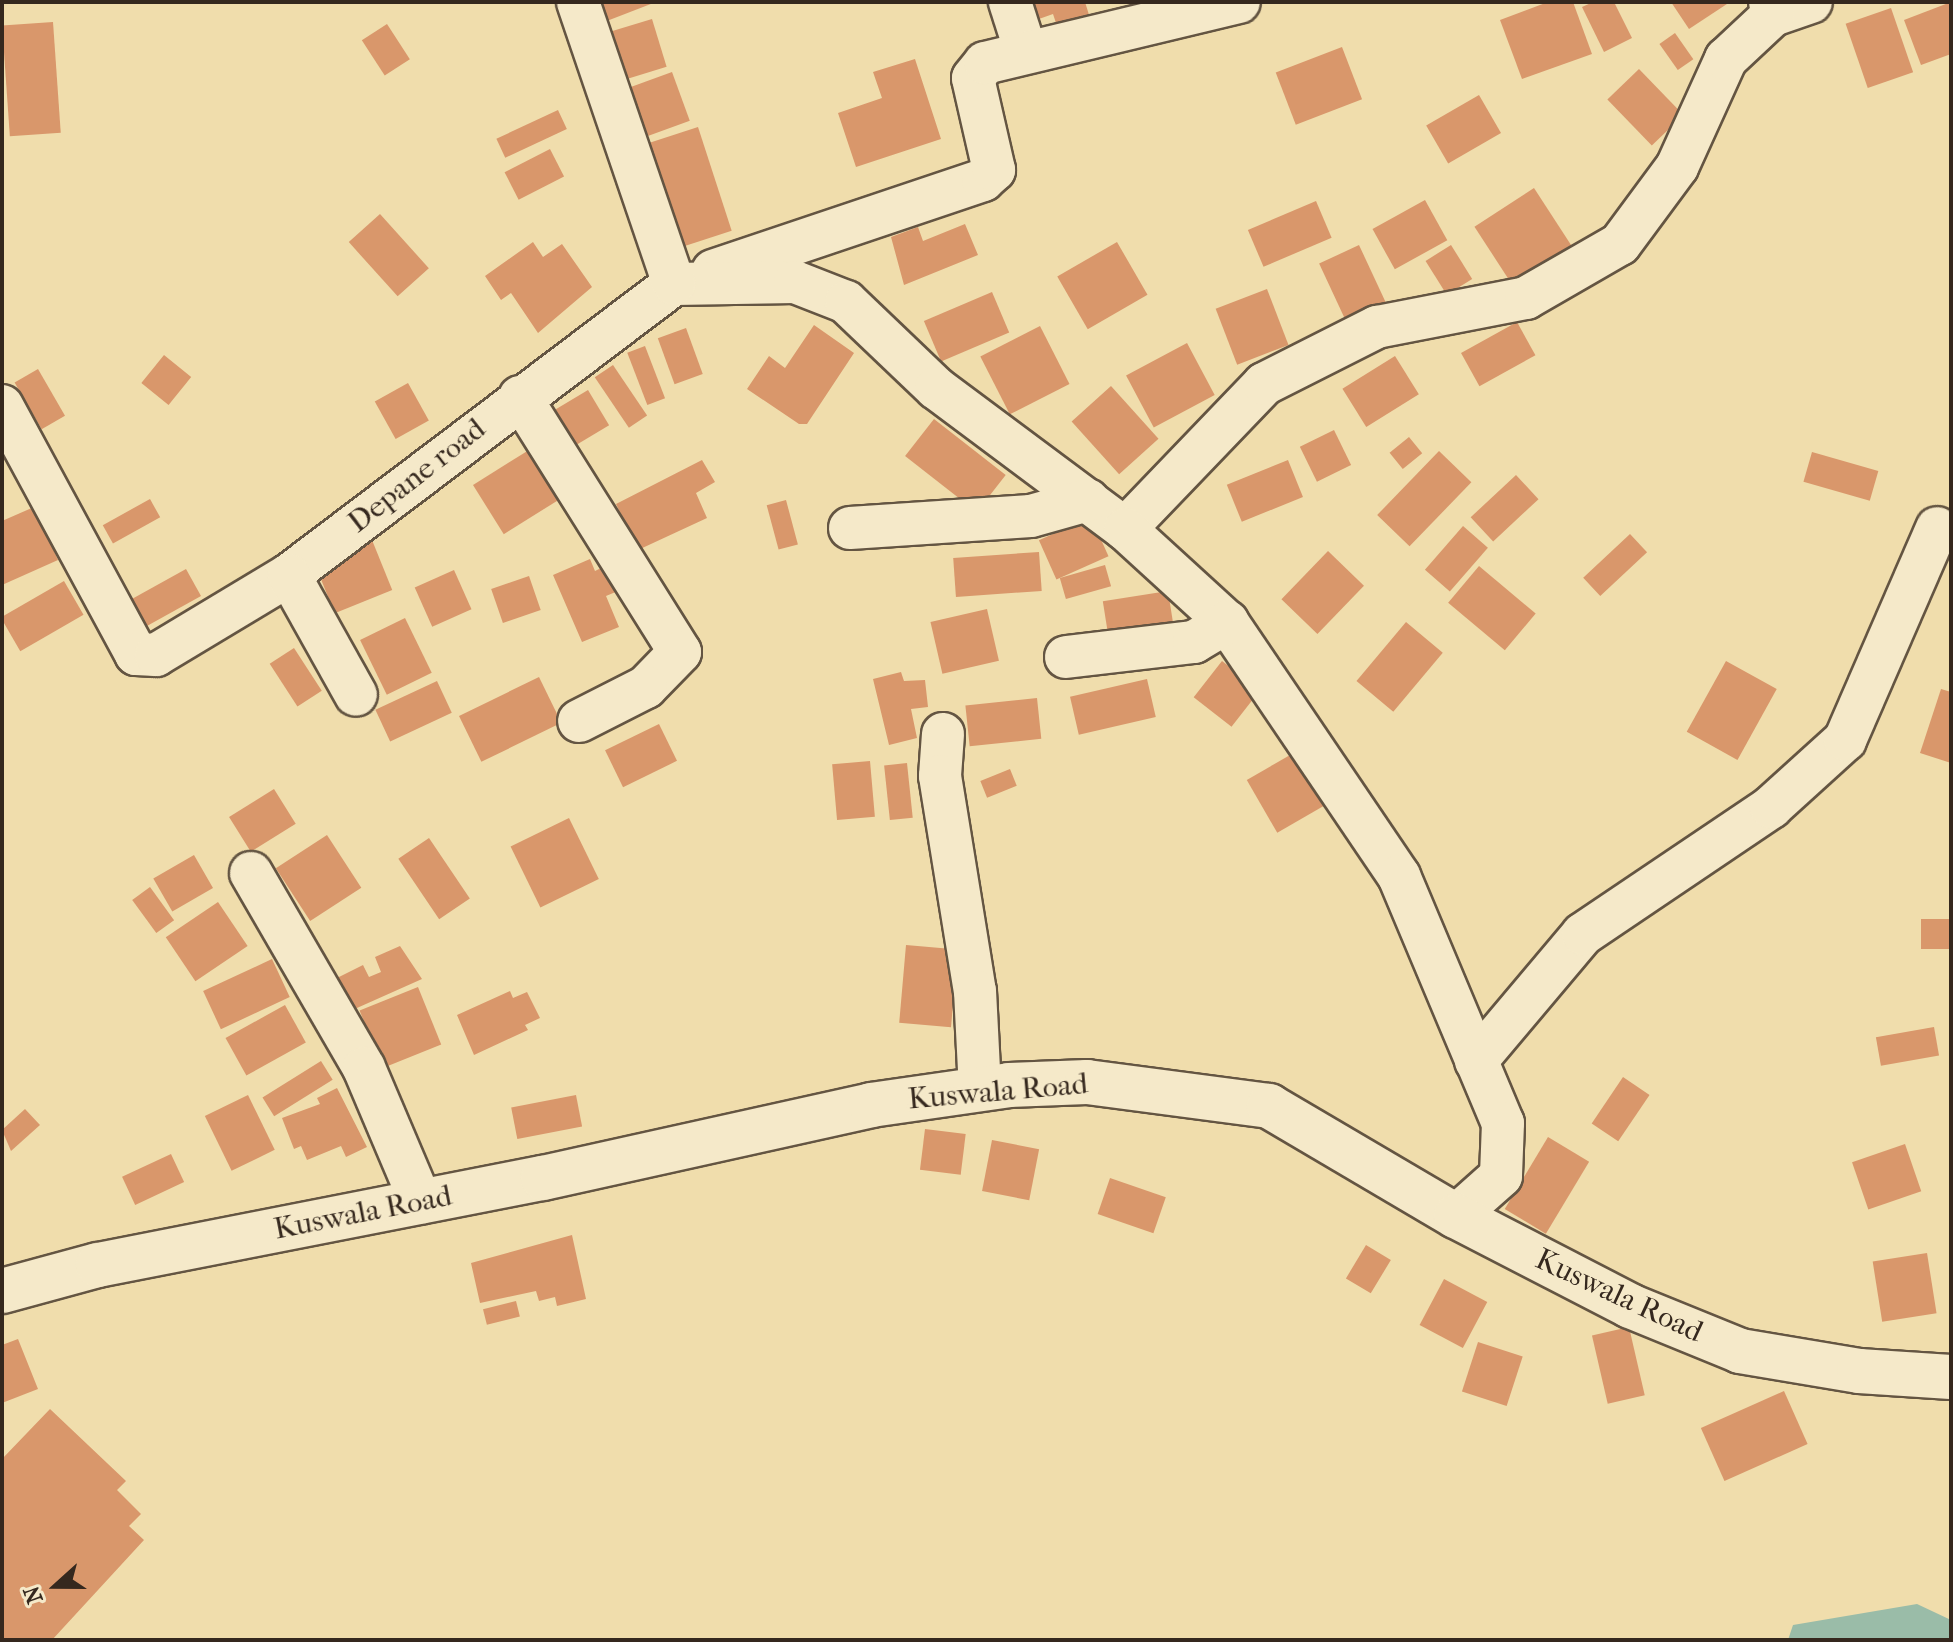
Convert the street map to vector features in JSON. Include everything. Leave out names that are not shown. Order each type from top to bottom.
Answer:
[{"type":"street","points":[[578,2],[674,284],[795,282],[846,302],[936,388],[1125,529],[1227,622],[1399,876],[1503,1123],[1501,1176],[1456,1216]]},
{"type":"street","points":[[1010,2],[1026,52],[1239,2]]},
{"type":"street","points":[[1125,529],[1264,384],[1377,327],[1526,298],[1620,244],[1677,167],[1726,59],[1785,6]]},
{"type":"street","name":"Depane road","points":[[2,406],[136,654],[156,655],[289,575],[520,397],[674,284],[983,180],[994,170],[973,78],[985,63],[1026,52]]},
{"type":"street","points":[[520,397],[680,652],[646,687],[579,721]]},
{"type":"street","points":[[850,528],[1031,516],[1088,500]]},
{"type":"street","points":[[1476,1061],[1583,934],[1771,807],[1845,740],[1937,528]]},
{"type":"street","points":[[289,575],[356,695]]},
{"type":"street","points":[[1066,657],[1194,642],[1227,622]]},
{"type":"street","points":[[943,734],[940,776],[975,991],[980,1089]]},
{"type":"street","points":[[251,873],[364,1068],[421,1202]]},
{"type":"street","name":"Kuswala Road","points":[[2,1291],[98,1265],[421,1202],[871,1105],[980,1089],[1087,1082],[1269,1106],[1456,1216],[1630,1306],[1740,1351],[1859,1371],[1951,1377]]},
{"type":"shaded area","points":[[1917,1604],[1951,1620],[1951,1640],[1788,1640],[1793,1625]]},
{"type":"building","points":[[590,2],[656,2],[599,24]]},
{"type":"building","points":[[1014,2],[1085,2],[1090,18],[1058,29],[1053,14],[1022,25]]},
{"type":"building","points":[[1548,2],[1573,2],[1592,54],[1522,79],[1500,20]]},
{"type":"building","points":[[1593,2],[1614,2],[1632,38],[1604,52],[1582,7]]},
{"type":"building","points":[[1671,2],[1730,2],[1689,29]]},
{"type":"building","points":[[1951,2],[1951,54],[1921,65],[1904,20]]},
{"type":"building","points":[[1891,8],[1913,72],[1868,88],[1846,24]]},
{"type":"building","points":[[652,19],[667,67],[619,81],[604,34]]},
{"type":"building","points":[[53,22],[61,133],[10,136],[2,26]]},
{"type":"building","points":[[387,24],[410,59],[385,76],[362,40]]},
{"type":"building","points":[[1675,33],[1693,59],[1678,70],[1659,44]]},
{"type":"building","points":[[1342,47],[1362,99],[1296,125],[1276,72]]},
{"type":"building","points":[[915,59],[941,139],[856,167],[838,113],[882,98],[873,72]]},
{"type":"building","points":[[1639,69],[1683,115],[1652,146],[1607,100]]},
{"type":"building","points":[[672,72],[690,121],[636,140],[618,91]]},
{"type":"building","points":[[1479,95],[1501,133],[1448,164],[1426,126]]},
{"type":"building","points":[[558,110],[567,129],[505,158],[496,139]]},
{"type":"building","points":[[698,127],[732,231],[672,250],[638,146]]},
{"type":"building","points":[[550,149],[564,177],[519,200],[505,172]]},
{"type":"building","points":[[1534,188],[1574,250],[1515,289],[1474,227]]},
{"type":"building","points":[[1425,200],[1447,240],[1395,269],[1373,229]]},
{"type":"building","points":[[1316,201],[1332,238],[1264,267],[1248,230]]},
{"type":"building","points":[[380,214],[429,268],[398,296],[349,242]]},
{"type":"building","points":[[965,224],[978,255],[904,285],[891,237],[918,227],[923,241]]},
{"type":"building","points":[[533,242],[543,257],[562,244],[592,287],[538,333],[511,293],[501,300],[485,276]]},
{"type":"building","points":[[1117,242],[1148,295],[1088,329],[1057,276]]},
{"type":"building","points":[[1359,245],[1389,308],[1349,327],[1319,264]]},
{"type":"building","points":[[1451,245],[1472,279],[1447,295],[1426,261]]},
{"type":"building","points":[[1267,289],[1289,345],[1237,365],[1216,309]]},
{"type":"building","points":[[992,292],[1009,333],[941,361],[924,321]]},
{"type":"building","points":[[1517,322],[1535,355],[1479,386],[1461,353]]},
{"type":"building","points":[[814,325],[854,353],[807,424],[799,424],[747,389],[769,356],[785,368]]},
{"type":"building","points":[[1040,326],[1070,384],[1010,414],[980,356]]},
{"type":"building","points":[[686,328],[703,374],[675,384],[658,338]]},
{"type":"building","points":[[1187,343],[1215,395],[1154,427],[1126,375]]},
{"type":"building","points":[[645,346],[665,398],[647,405],[627,353]]},
{"type":"building","points":[[164,355],[191,377],[169,405],[141,383]]},
{"type":"building","points":[[1395,356],[1419,394],[1366,427],[1342,389]]},
{"type":"building","points":[[613,365],[647,416],[629,428],[595,377]]},
{"type":"building","points":[[38,369],[65,416],[42,429],[15,382]]},
{"type":"building","points":[[408,383],[429,421],[396,439],[375,401]]},
{"type":"building","points":[[1111,386],[1159,439],[1119,474],[1072,421]]},
{"type":"building","points":[[588,390],[609,425],[577,445],[555,410]]},
{"type":"building","points":[[934,419],[1006,475],[977,512],[905,456]]},
{"type":"building","points":[[1334,430],[1351,465],[1317,482],[1300,447]]},
{"type":"building","points":[[1409,437],[1422,453],[1403,469],[1390,453]]},
{"type":"building","points":[[529,450],[560,499],[504,534],[473,485]]},
{"type":"building","points":[[1439,451],[1471,482],[1410,546],[1377,515]]},
{"type":"building","points":[[1812,452],[1878,471],[1870,501],[1803,482]]},
{"type":"building","points":[[702,460],[715,482],[696,493],[707,518],[638,550],[616,504]]},
{"type":"building","points":[[1288,460],[1303,497],[1242,522],[1227,485]]},
{"type":"building","points":[[1516,475],[1539,499],[1493,541],[1471,517]]},
{"type":"building","points":[[150,499],[160,517],[113,544],[103,525]]},
{"type":"building","points":[[786,500],[798,544],[779,550],[767,505]]},
{"type":"building","points":[[34,507],[58,560],[2,585],[2,521]]},
{"type":"building","points":[[1091,517],[1108,556],[1056,579],[1039,540]]},
{"type":"building","points":[[1463,526],[1488,548],[1450,591],[1425,570]]},
{"type":"building","points":[[1630,534],[1647,552],[1600,596],[1583,578]]},
{"type":"building","points":[[372,540],[392,590],[335,613],[315,563]]},
{"type":"building","points":[[1328,551],[1364,586],[1317,634],[1281,599]]},
{"type":"building","points":[[1039,552],[1042,591],[956,597],[953,558]]},
{"type":"building","points":[[590,559],[595,571],[607,565],[618,591],[606,596],[619,627],[582,642],[553,575]]},
{"type":"building","points":[[1105,565],[1111,586],[1066,599],[1060,578]]},
{"type":"building","points":[[1479,566],[1536,614],[1505,650],[1448,603]]},
{"type":"building","points":[[186,569],[201,596],[128,636],[113,609]]},
{"type":"building","points":[[454,570],[471,609],[432,627],[415,587]]},
{"type":"building","points":[[529,576],[541,610],[503,623],[491,589]]},
{"type":"building","points":[[64,581],[83,615],[20,651],[2,617]]},
{"type":"building","points":[[1168,591],[1174,631],[1109,641],[1103,601]]},
{"type":"building","points":[[987,609],[999,661],[942,674],[930,622]]},
{"type":"building","points":[[405,618],[432,673],[387,695],[360,640]]},
{"type":"building","points":[[1406,622],[1443,653],[1393,712],[1357,681]]},
{"type":"building","points":[[294,648],[322,691],[297,707],[270,664]]},
{"type":"building","points":[[1222,661],[1260,691],[1232,727],[1194,697]]},
{"type":"building","points":[[1726,661],[1777,689],[1737,760],[1687,732]]},
{"type":"building","points":[[901,672],[904,681],[925,680],[928,707],[911,709],[917,738],[889,745],[873,679]]},
{"type":"building","points":[[539,677],[561,723],[481,762],[459,716]]},
{"type":"building","points":[[1147,679],[1156,717],[1079,735],[1070,697]]},
{"type":"building","points":[[437,681],[452,713],[390,741],[375,710]]},
{"type":"building","points":[[1941,689],[1951,692],[1951,763],[1920,753]]},
{"type":"building","points":[[1037,698],[1041,739],[970,746],[965,706]]},
{"type":"building","points":[[659,724],[677,761],[623,787],[605,750]]},
{"type":"building","points":[[1297,751],[1328,804],[1277,833],[1247,780]]},
{"type":"building","points":[[870,761],[875,817],[837,820],[832,764]]},
{"type":"building","points":[[907,763],[913,818],[890,820],[884,765]]},
{"type":"building","points":[[1010,769],[1017,786],[987,798],[980,781]]},
{"type":"building","points":[[274,789],[296,824],[251,852],[229,817]]},
{"type":"building","points":[[569,818],[599,879],[540,908],[511,846]]},
{"type":"building","points":[[327,835],[361,888],[310,921],[276,868]]},
{"type":"building","points":[[429,838],[470,899],[439,919],[398,859]]},
{"type":"building","points":[[194,855],[213,888],[172,911],[153,878]]},
{"type":"building","points":[[150,887],[174,920],[156,933],[132,900]]},
{"type":"building","points":[[218,902],[248,946],[195,981],[166,937]]},
{"type":"building","points":[[1921,919],[1951,919],[1951,949],[1921,949]]},
{"type":"building","points":[[906,945],[958,950],[951,1027],[899,1023]]},
{"type":"building","points":[[400,946],[422,979],[339,1016],[323,985],[363,965],[369,977],[381,972],[375,957]]},
{"type":"building","points":[[272,959],[290,997],[221,1029],[203,991]]},
{"type":"building","points":[[418,987],[441,1044],[383,1068],[360,1011]]},
{"type":"building","points":[[510,991],[513,998],[527,992],[540,1018],[525,1025],[528,1030],[474,1055],[457,1015]]},
{"type":"building","points":[[285,1005],[306,1043],[246,1076],[226,1038]]},
{"type":"building","points":[[1934,1027],[1939,1056],[1881,1066],[1876,1037]]},
{"type":"building","points":[[321,1061],[333,1080],[274,1116],[262,1098]]},
{"type":"building","points":[[1623,1077],[1650,1095],[1618,1141],[1592,1123]]},
{"type":"building","points":[[337,1088],[367,1147],[346,1157],[341,1146],[307,1160],[301,1146],[294,1149],[282,1118],[320,1104],[317,1098]]},
{"type":"building","points":[[248,1095],[275,1150],[232,1171],[205,1116]]},
{"type":"building","points":[[576,1095],[582,1126],[517,1139],[511,1108]]},
{"type":"building","points":[[25,1109],[40,1125],[11,1151],[2,1130]]},
{"type":"building","points":[[925,1129],[966,1134],[961,1175],[920,1170]]},
{"type":"building","points":[[1548,1137],[1589,1162],[1546,1234],[1505,1209]]},
{"type":"building","points":[[992,1140],[1039,1149],[1029,1200],[982,1191]]},
{"type":"building","points":[[1905,1144],[1921,1191],[1868,1210],[1852,1162]]},
{"type":"building","points":[[171,1154],[184,1182],[135,1205],[122,1177]]},
{"type":"building","points":[[1110,1178],[1166,1197],[1153,1233],[1098,1214]]},
{"type":"building","points":[[572,1235],[586,1299],[557,1306],[555,1297],[539,1301],[536,1291],[480,1303],[471,1263]]},
{"type":"building","points":[[1366,1245],[1391,1260],[1371,1293],[1346,1278]]},
{"type":"building","points":[[1927,1253],[1937,1313],[1882,1322],[1873,1262]]},
{"type":"building","points":[[1444,1279],[1487,1302],[1463,1348],[1420,1325]]},
{"type":"building","points":[[516,1301],[520,1317],[487,1325],[483,1309]]},
{"type":"building","points":[[1629,1327],[1645,1395],[1608,1404],[1592,1336]]},
{"type":"building","points":[[18,1339],[38,1389],[2,1403],[2,1345]]},
{"type":"building","points":[[1478,1342],[1523,1357],[1507,1406],[1462,1391]]},
{"type":"building","points":[[1784,1391],[1808,1444],[1724,1481],[1701,1428]]},
{"type":"building","points":[[50,1409],[126,1481],[117,1490],[141,1514],[129,1526],[144,1540],[52,1640],[2,1640],[2,1459]]}]
